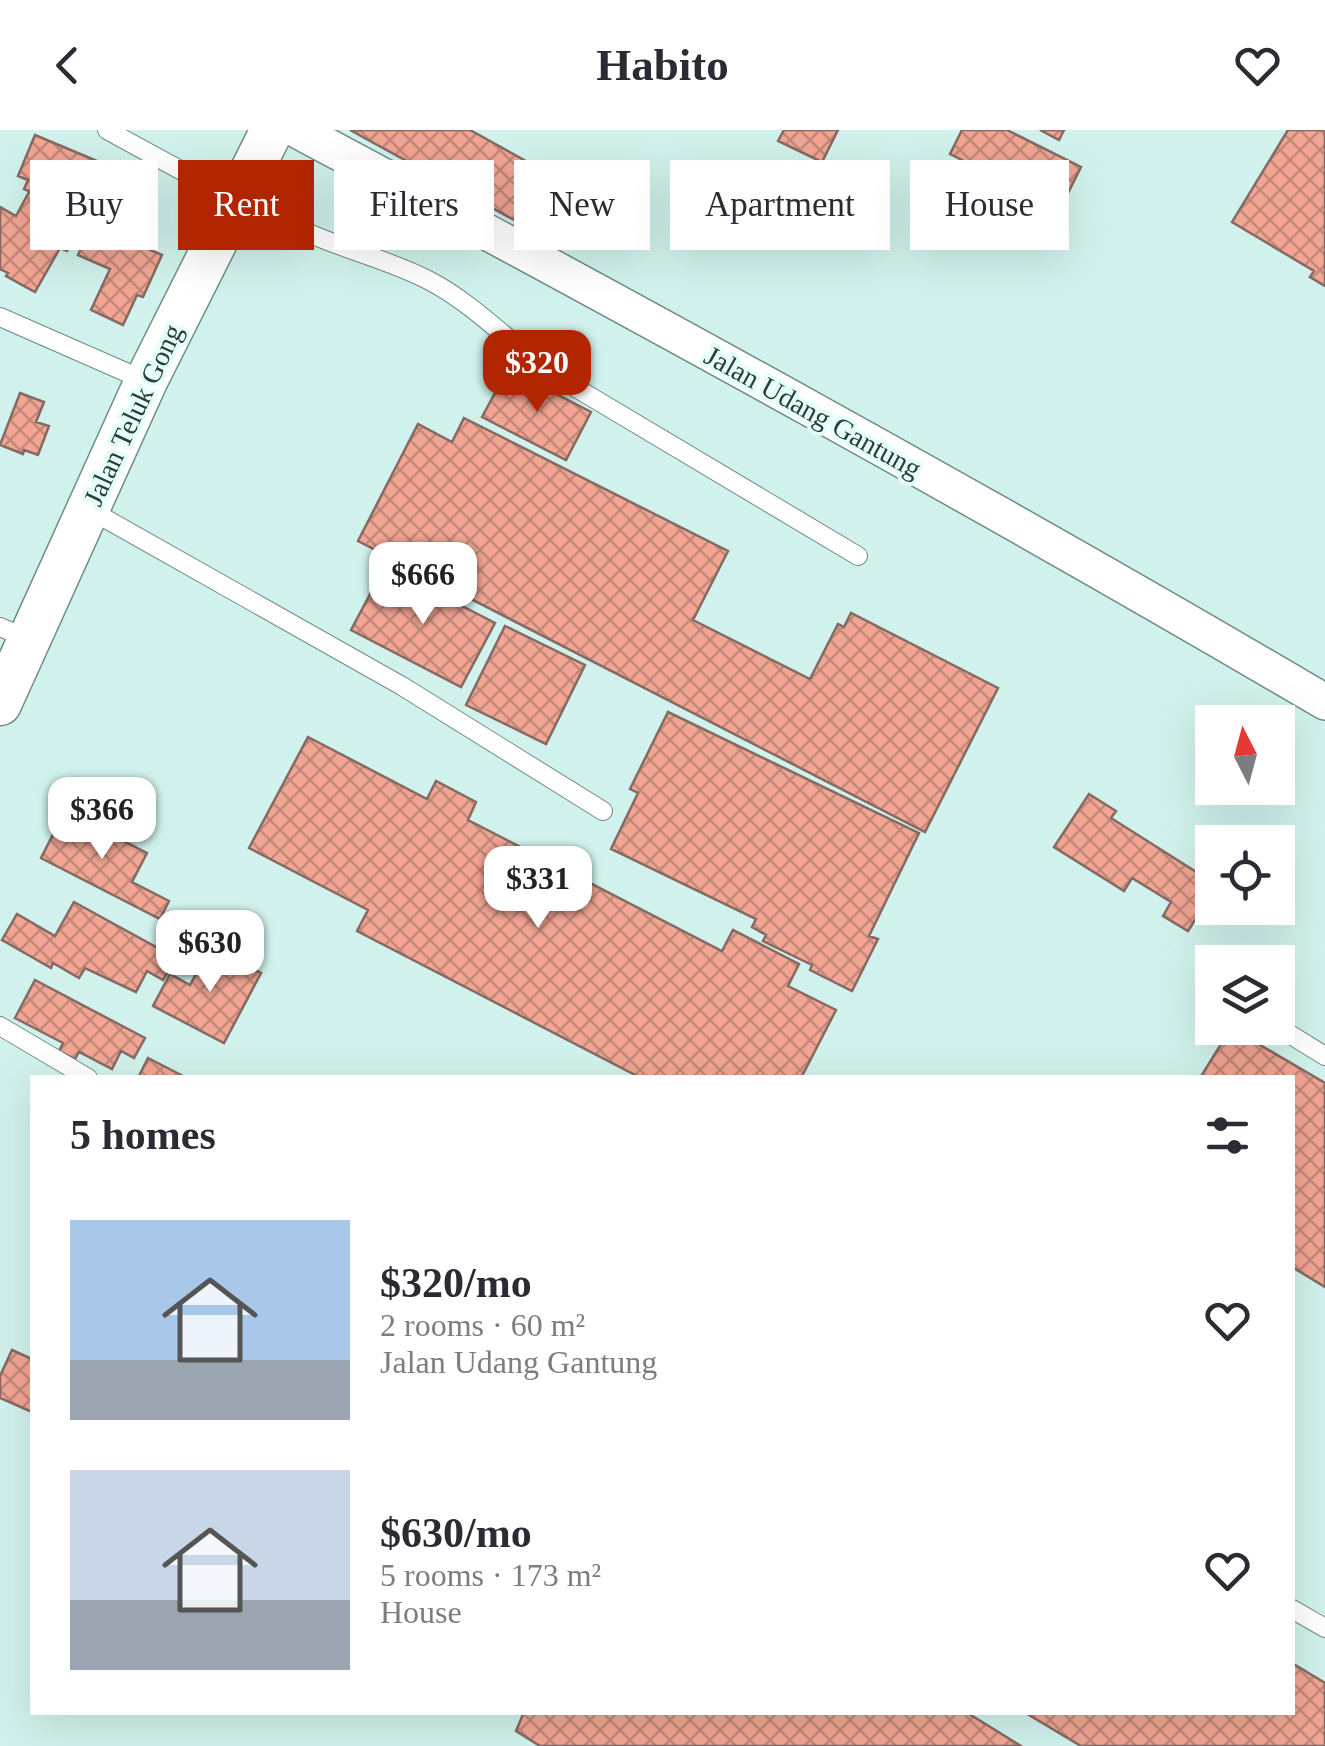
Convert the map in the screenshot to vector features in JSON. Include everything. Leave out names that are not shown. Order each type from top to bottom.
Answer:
[{"type":"street","name":"Jalan Teluk Gong","points":[[256,160],[272,130]]},
{"type":"street","name":"Jalan Udang Gantung","points":[[297,130],[1156,603],[1325,702]]},
{"type":"street","name":"Jalan Teluk Gong","points":[[0,704],[15,634],[90,510],[146,381],[210,250]]},
{"type":"lane","points":[[107,130],[178,169]]},
{"type":"lane","points":[[314,236],[427,279],[467,304],[551,373],[858,556]]},
{"type":"lane","points":[[0,316],[146,381]]},
{"type":"lane","points":[[90,510],[402,686],[603,811]]},
{"type":"lane","points":[[0,1026],[83,1075]]},
{"type":"lane","points":[[1295,1037],[1325,1056]]},
{"type":"lane","points":[[1295,1611],[1325,1628]]},
{"type":"building","points":[[350,130],[470,130],[524,160],[514,160],[514,220],[494,209],[494,160],[405,160]]},
{"type":"building","points":[[784,130],[838,130],[823,160],[778,141]]},
{"type":"building","points":[[962,130],[1007,130],[1067,160],[962,160],[950,154]]},
{"type":"building","points":[[1040,130],[1064,130],[1059,140]]},
{"type":"building","points":[[1288,130],[1325,130],[1325,286],[1310,277],[1314,271],[1232,222]]},
{"type":"building","points":[[35,135],[95,160],[30,160],[30,192],[24,189],[28,180],[18,176]]},
{"type":"building","points":[[1069,161],[1081,167],[1069,191]]},
{"type":"building","points":[[29,192],[30,250],[59,250],[35,292],[0,269],[0,207],[16,216]]},
{"type":"building","points":[[80,250],[150,250],[162,255],[143,297],[137,295],[123,325],[91,310],[110,269],[78,255]]},
{"type":"building","points":[[508,369],[591,412],[566,460],[482,417]]},
{"type":"building","points":[[20,393],[44,402],[36,422],[49,426],[38,455],[0,445]]},
{"type":"building","points":[[464,418],[728,551],[693,620],[810,679],[838,624],[844,627],[851,613],[998,688],[925,832],[358,541],[418,424],[452,442]]},
{"type":"building","points":[[385,566],[495,623],[461,687],[351,630]]},
{"type":"building","points":[[505,626],[585,665],[546,744],[466,705]]},
{"type":"building","points":[[668,712],[919,833],[869,936],[878,939],[852,991],[810,970],[812,965],[763,941],[766,935],[752,927],[756,919],[611,849],[638,793],[630,789]]},
{"type":"building","points":[[308,737],[427,799],[436,781],[476,802],[468,820],[722,951],[733,930],[799,964],[788,986],[836,1010],[803,1075],[635,1075],[357,931],[368,910],[249,848]]},
{"type":"building","points":[[1089,794],[1116,811],[1111,818],[1195,871],[1195,920],[1188,931],[1163,916],[1171,902],[1132,878],[1124,891],[1054,847]]},
{"type":"building","points":[[65,811],[147,853],[132,882],[169,901],[160,919],[41,858]]},
{"type":"building","points":[[74,902],[176,958],[163,980],[147,971],[136,992],[85,968],[79,978],[53,963],[51,968],[2,940],[17,914],[55,936]]},
{"type":"building","points":[[211,946],[261,973],[224,1043],[153,1006],[170,974],[190,985]]},
{"type":"building","points":[[35,980],[145,1038],[134,1058],[121,1051],[112,1069],[79,1052],[75,1059],[59,1051],[63,1043],[15,1018]]},
{"type":"building","points":[[1220,1045],[1260,1045],[1325,1083],[1325,1287],[1295,1269],[1295,1075],[1202,1075]]},
{"type":"building","points":[[148,1058],[181,1075],[140,1075]]},
{"type":"building","points":[[12,1350],[30,1358],[30,1411],[0,1398],[0,1376]]},
{"type":"building","points":[[1295,1665],[1325,1683],[1325,1746],[1081,1746],[1029,1715],[1295,1715]]},
{"type":"building","points":[[523,1715],[971,1715],[1021,1746],[540,1746],[516,1731]]}]
